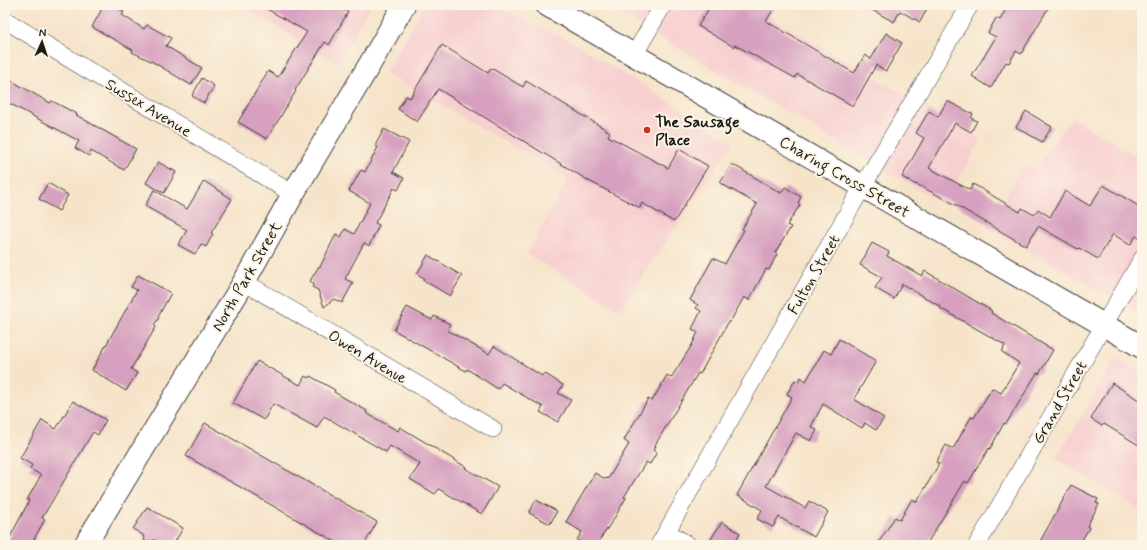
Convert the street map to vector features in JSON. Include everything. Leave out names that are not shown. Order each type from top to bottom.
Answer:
[{"type":"main road","name":"North Park Street","points":[[85,545],[244,282],[293,194],[404,5]]},
{"type":"main road","name":"Charing Cross Street","points":[[547,5],[1142,347]]},
{"type":"street","points":[[634,55],[663,5]]},
{"type":"street","name":"Fulton Street","points":[[663,539],[863,186],[970,5]]},
{"type":"street","name":"Sussex Avenue","points":[[5,20],[293,194]]},
{"type":"street","name":"Grand Street","points":[[976,545],[1142,260]]},
{"type":"street","name":"Owen Avenue","points":[[244,282],[493,429]]},
{"type":"street","points":[[663,539],[688,545]]},
{"type":"shaded area","points":[[241,5],[371,5],[338,64]]},
{"type":"shaded area","points":[[425,5],[492,5],[575,43],[733,142],[620,310],[527,254],[568,178],[385,73]]},
{"type":"shaded area","points":[[605,5],[749,5],[981,139],[945,205]]},
{"type":"shaded area","points":[[1072,118],[1142,159],[1142,315],[988,228],[1023,164],[1035,169]]},
{"type":"shaded area","points":[[1116,358],[1142,373],[1142,510],[1056,459]]},
{"type":"building","points":[[104,5],[112,5],[124,12],[122,15],[144,29],[147,25],[171,38],[166,46],[202,68],[191,85],[153,62],[132,52],[133,50],[92,27]]},
{"type":"building","points":[[260,5],[335,5],[348,12],[329,45],[325,42],[267,139],[238,122],[268,71],[278,77],[307,32]]},
{"type":"building","points":[[711,5],[776,5],[766,21],[854,73],[865,55],[871,59],[886,33],[902,43],[886,71],[876,65],[853,106],[797,74],[795,78],[735,45],[734,47],[698,26]]},
{"type":"building","points":[[863,5],[929,5],[920,22],[900,11],[894,22]]},
{"type":"building","points":[[1008,5],[1050,5],[1021,54],[1016,51],[1009,63],[1006,62],[991,88],[972,76],[996,37],[988,33],[996,18],[1000,20]]},
{"type":"building","points":[[442,45],[488,73],[491,68],[523,87],[526,81],[610,132],[608,136],[668,168],[679,149],[708,166],[674,222],[642,203],[640,208],[589,181],[438,89],[417,122],[398,109],[406,96],[410,98]]},
{"type":"building","points":[[202,78],[214,86],[204,103],[192,96]]},
{"type":"building","points":[[12,81],[50,103],[52,101],[77,114],[76,115],[136,149],[124,170],[91,151],[89,156],[75,148],[79,141],[5,101],[5,94]]},
{"type":"building","points":[[947,101],[973,114],[971,118],[977,121],[971,132],[955,123],[929,168],[970,190],[973,184],[1020,212],[1022,208],[1034,215],[1038,209],[1050,217],[1065,191],[1090,206],[1103,185],[1142,208],[1142,240],[1136,236],[1130,245],[1113,234],[1098,259],[1038,226],[1026,246],[949,201],[902,177],[924,138],[916,133],[929,111],[938,117]]},
{"type":"building","points":[[1026,111],[1052,127],[1042,142],[1016,127]]},
{"type":"building","points":[[384,129],[409,142],[393,172],[404,178],[398,190],[394,188],[375,223],[379,225],[369,246],[364,243],[345,279],[353,283],[342,303],[334,299],[324,307],[318,290],[312,287],[314,284],[310,281],[319,266],[320,267],[336,234],[341,237],[345,229],[354,234],[370,203],[349,191],[361,170],[365,172],[378,147],[375,146]]},
{"type":"building","points":[[158,162],[176,172],[164,193],[146,183]]},
{"type":"building","points":[[732,164],[781,193],[785,187],[801,197],[798,203],[800,205],[787,225],[791,227],[775,253],[777,254],[769,270],[766,269],[749,300],[744,297],[730,322],[729,321],[700,374],[698,373],[655,445],[656,446],[653,450],[657,452],[650,464],[646,462],[624,497],[626,498],[615,517],[596,545],[585,545],[577,540],[582,532],[566,522],[595,473],[605,479],[608,479],[629,444],[624,440],[648,399],[652,401],[667,375],[671,378],[692,345],[698,332],[692,329],[701,311],[696,308],[698,305],[690,300],[713,258],[725,264],[744,230],[742,229],[757,204],[720,183]]},
{"type":"building","points":[[204,181],[232,199],[211,233],[213,234],[206,247],[201,244],[195,254],[178,245],[187,230],[145,206],[154,190],[187,209]]},
{"type":"building","points":[[48,183],[68,195],[59,211],[39,199]]},
{"type":"building","points":[[872,243],[889,252],[887,256],[922,276],[925,271],[1053,350],[1006,424],[1004,423],[990,449],[989,448],[968,483],[965,481],[926,545],[877,545],[895,517],[900,520],[912,499],[917,502],[939,464],[936,462],[946,445],[953,449],[971,417],[974,418],[992,388],[1001,393],[1019,363],[1002,352],[1005,345],[940,308],[941,307],[902,284],[894,299],[875,288],[882,277],[860,265]]},
{"type":"building","points":[[428,255],[462,276],[450,296],[423,280],[424,278],[417,274]]},
{"type":"building","points":[[138,275],[171,293],[154,325],[156,327],[131,369],[137,373],[126,391],[92,370],[137,290],[131,287]]},
{"type":"building","points":[[407,307],[432,320],[434,316],[450,324],[447,330],[489,354],[494,346],[542,376],[544,373],[563,385],[558,393],[571,400],[558,422],[540,412],[543,407],[502,383],[498,389],[467,369],[466,371],[394,330]]},
{"type":"building","points":[[839,339],[876,361],[854,399],[884,418],[876,430],[865,423],[862,428],[823,404],[811,427],[817,430],[811,441],[796,433],[766,486],[805,508],[809,501],[828,512],[814,537],[779,517],[773,527],[757,519],[762,510],[737,495],[792,397],[787,394],[795,380],[798,382],[801,377],[806,381],[824,350],[831,354]]},
{"type":"building","points":[[257,361],[300,385],[305,376],[309,378],[310,376],[367,411],[366,413],[398,431],[400,427],[498,487],[482,514],[439,489],[435,494],[410,479],[420,464],[390,446],[386,452],[324,416],[317,428],[273,404],[264,420],[233,403]]},
{"type":"building","points":[[1112,383],[1142,402],[1142,447],[1104,424],[1102,426],[1091,419]]},
{"type":"building","points":[[73,401],[106,420],[98,435],[93,432],[42,518],[45,519],[31,545],[6,545],[29,501],[27,500],[41,475],[30,469],[32,465],[20,458],[42,420],[56,429]]},
{"type":"building","points":[[205,423],[377,522],[364,545],[341,545],[186,456]]},
{"type":"building","points":[[1071,485],[1098,499],[1096,503],[1099,504],[1087,526],[1089,528],[1079,545],[1038,545],[1062,502]]},
{"type":"building","points":[[536,500],[557,511],[550,524],[529,513]]},
{"type":"building","points":[[147,507],[183,528],[173,545],[164,545],[155,540],[145,542],[143,535],[133,529]]},
{"type":"building","points":[[722,522],[740,533],[733,545],[707,545]]},
{"type":"place","name":"The Sausage Place","points":[[647,130]]}]
